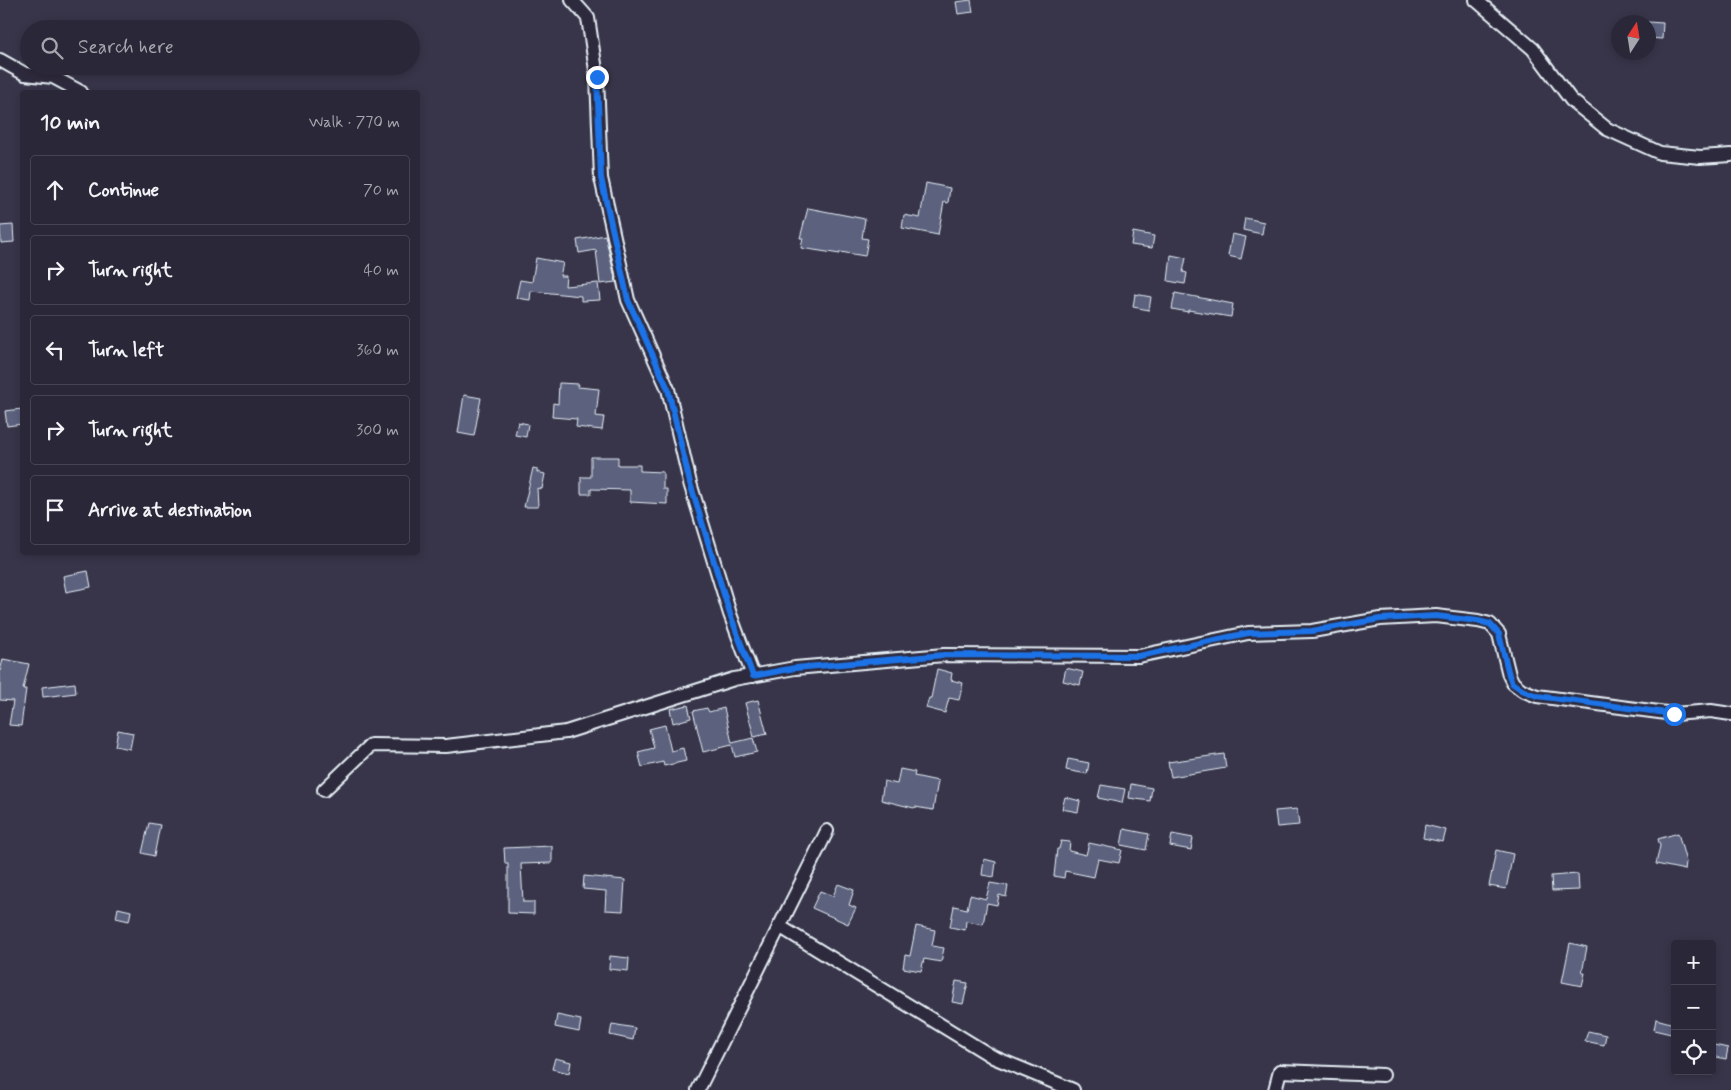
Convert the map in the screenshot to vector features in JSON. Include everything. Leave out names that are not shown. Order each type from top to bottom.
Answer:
[{"type":"street","points":[[572,0],[588,18],[597,77],[601,178],[628,300],[668,389],[690,483],[730,614],[753,676]]},
{"type":"street","points":[[1476,0],[1533,49],[1571,100],[1607,129],[1660,153],[1700,157],[1731,155]]},
{"type":"street","points":[[0,60],[20,71]]},
{"type":"street","points":[[34,75],[52,77],[77,90]]},
{"type":"street","points":[[324,790],[371,745],[446,746],[566,732],[734,679],[795,668],[944,655],[1139,656],[1248,633],[1312,631],[1380,619],[1436,616],[1490,624],[1499,634],[1512,683],[1522,690],[1537,696],[1674,714],[1712,711],[1731,714]]},
{"type":"street","points":[[698,1090],[827,831]]},
{"type":"street","points":[[779,926],[993,1057],[1074,1090]]},
{"type":"street","points":[[1275,1090],[1280,1071],[1383,1074]]},
{"type":"building","points":[[971,0],[973,12],[958,14],[956,2]]},
{"type":"building","points":[[1656,23],[1663,23],[1662,39],[1656,39]]},
{"type":"building","points":[[926,183],[950,188],[948,203],[944,202],[938,235],[902,228],[904,215],[920,218]]},
{"type":"building","points":[[808,208],[865,219],[862,238],[868,239],[865,256],[801,248],[803,238],[800,238]]},
{"type":"building","points":[[1245,218],[1264,222],[1262,234],[1243,230]]},
{"type":"building","points":[[13,225],[14,242],[1,243],[0,226]]},
{"type":"building","points":[[1133,232],[1154,236],[1152,248],[1131,245]]},
{"type":"building","points":[[1232,234],[1246,237],[1241,259],[1228,256]]},
{"type":"building","points":[[605,235],[616,282],[600,284],[596,250],[579,253],[577,240]]},
{"type":"building","points":[[1171,255],[1186,258],[1183,272],[1187,273],[1185,284],[1168,281]]},
{"type":"building","points":[[536,258],[563,263],[560,276],[566,276],[565,286],[598,283],[600,300],[581,301],[581,296],[531,291],[530,300],[516,298],[520,280],[532,282]]},
{"type":"building","points":[[1175,293],[1233,304],[1231,317],[1172,309]]},
{"type":"building","points":[[1135,294],[1151,297],[1149,310],[1133,307]]},
{"type":"building","points":[[559,383],[579,384],[578,387],[599,389],[596,416],[604,417],[602,430],[576,427],[577,419],[552,417],[553,403],[558,404]]},
{"type":"building","points":[[464,395],[481,398],[474,436],[458,433]]},
{"type":"building","points":[[20,409],[20,424],[7,426],[5,411]]},
{"type":"building","points":[[518,422],[528,424],[526,437],[515,435]]},
{"type":"building","points":[[591,457],[618,457],[618,465],[640,465],[640,471],[663,472],[663,489],[667,489],[667,504],[630,502],[630,490],[591,489],[591,494],[581,494],[581,477],[591,477]]},
{"type":"building","points":[[533,468],[537,469],[537,472],[545,474],[542,489],[537,488],[538,507],[524,507]]},
{"type":"building","points":[[88,571],[91,587],[66,592],[63,576]]},
{"type":"building","points":[[3,659],[29,664],[23,689],[26,689],[21,726],[9,725],[13,701],[0,700],[0,672]]},
{"type":"building","points":[[1066,668],[1083,672],[1080,685],[1063,681]]},
{"type":"building","points":[[937,669],[952,673],[951,680],[963,683],[959,700],[949,698],[945,713],[926,708],[929,698],[931,698]]},
{"type":"building","points":[[75,683],[76,693],[43,697],[42,687]]},
{"type":"building","points":[[758,700],[767,734],[754,737],[745,703]]},
{"type":"building","points":[[688,705],[691,718],[673,723],[670,709]]},
{"type":"building","points":[[707,708],[709,712],[724,708],[732,743],[753,738],[757,752],[735,757],[732,745],[703,752],[693,711]]},
{"type":"building","points":[[665,725],[671,751],[683,748],[686,761],[664,766],[663,762],[642,767],[638,752],[654,748],[649,729]]},
{"type":"building","points":[[118,730],[133,733],[130,749],[115,746]]},
{"type":"building","points":[[1224,754],[1226,768],[1171,777],[1168,762]]},
{"type":"building","points":[[1068,759],[1089,763],[1087,774],[1066,770]]},
{"type":"building","points":[[900,769],[915,772],[914,776],[938,781],[933,810],[914,808],[881,800],[884,781],[897,784]]},
{"type":"building","points":[[1131,784],[1152,788],[1150,801],[1129,798]]},
{"type":"building","points":[[1101,785],[1125,789],[1122,803],[1098,798]]},
{"type":"building","points":[[1065,797],[1080,801],[1078,812],[1062,809]]},
{"type":"building","points":[[1297,809],[1299,825],[1277,827],[1275,811]]},
{"type":"building","points":[[149,823],[160,825],[154,856],[142,853]]},
{"type":"building","points":[[1425,825],[1446,830],[1443,842],[1423,838]]},
{"type":"building","points":[[1124,829],[1149,834],[1146,850],[1121,845]]},
{"type":"building","points":[[1678,833],[1686,862],[1685,870],[1656,864],[1660,846],[1658,839]]},
{"type":"building","points":[[1172,834],[1193,838],[1191,850],[1170,846]]},
{"type":"building","points":[[1061,841],[1070,842],[1069,851],[1086,855],[1089,843],[1122,850],[1119,863],[1098,859],[1094,877],[1065,871],[1064,878],[1054,876],[1057,849],[1059,849]]},
{"type":"building","points":[[552,846],[552,863],[521,864],[523,902],[534,902],[534,914],[508,913],[508,864],[505,864],[504,848]]},
{"type":"building","points":[[1496,850],[1513,854],[1506,889],[1489,886]]},
{"type":"building","points":[[984,859],[996,862],[994,877],[982,875]]},
{"type":"building","points":[[1578,874],[1579,890],[1552,891],[1551,876]]},
{"type":"building","points":[[584,876],[625,880],[623,911],[605,910],[606,891],[583,889]]},
{"type":"building","points":[[990,883],[1008,886],[1006,897],[999,895],[997,905],[987,903],[983,924],[966,921],[965,930],[950,927],[954,906],[967,909],[970,895],[986,899]]},
{"type":"building","points":[[838,884],[854,890],[849,905],[856,908],[848,924],[812,908],[820,891],[833,896]]},
{"type":"building","points":[[118,908],[131,911],[129,921],[116,918]]},
{"type":"building","points":[[916,926],[935,930],[932,946],[944,948],[941,962],[924,959],[921,971],[903,968],[905,955],[910,956]]},
{"type":"building","points":[[1570,943],[1587,947],[1582,973],[1585,973],[1582,986],[1562,982]]},
{"type":"building","points":[[610,956],[629,958],[628,971],[609,969]]},
{"type":"building","points":[[956,981],[968,983],[963,1004],[952,1002]]},
{"type":"building","points":[[557,1015],[581,1020],[579,1032],[555,1027]]},
{"type":"building","points":[[1656,1019],[1671,1023],[1671,1034],[1654,1030]]},
{"type":"building","points":[[612,1024],[635,1028],[633,1040],[610,1035]]},
{"type":"building","points":[[1588,1031],[1606,1035],[1604,1045],[1585,1041]]},
{"type":"building","points":[[1716,1045],[1728,1048],[1726,1059],[1716,1057]]},
{"type":"building","points":[[555,1058],[571,1062],[569,1073],[552,1069]]},
{"type":"route","points":[[597,77],[601,178],[628,300],[668,389],[690,483],[730,614],[753,676],[795,668],[944,655],[1139,656],[1248,633],[1312,631],[1380,619],[1436,616],[1490,624],[1499,634],[1512,683],[1522,690],[1537,696],[1674,714]]}]
